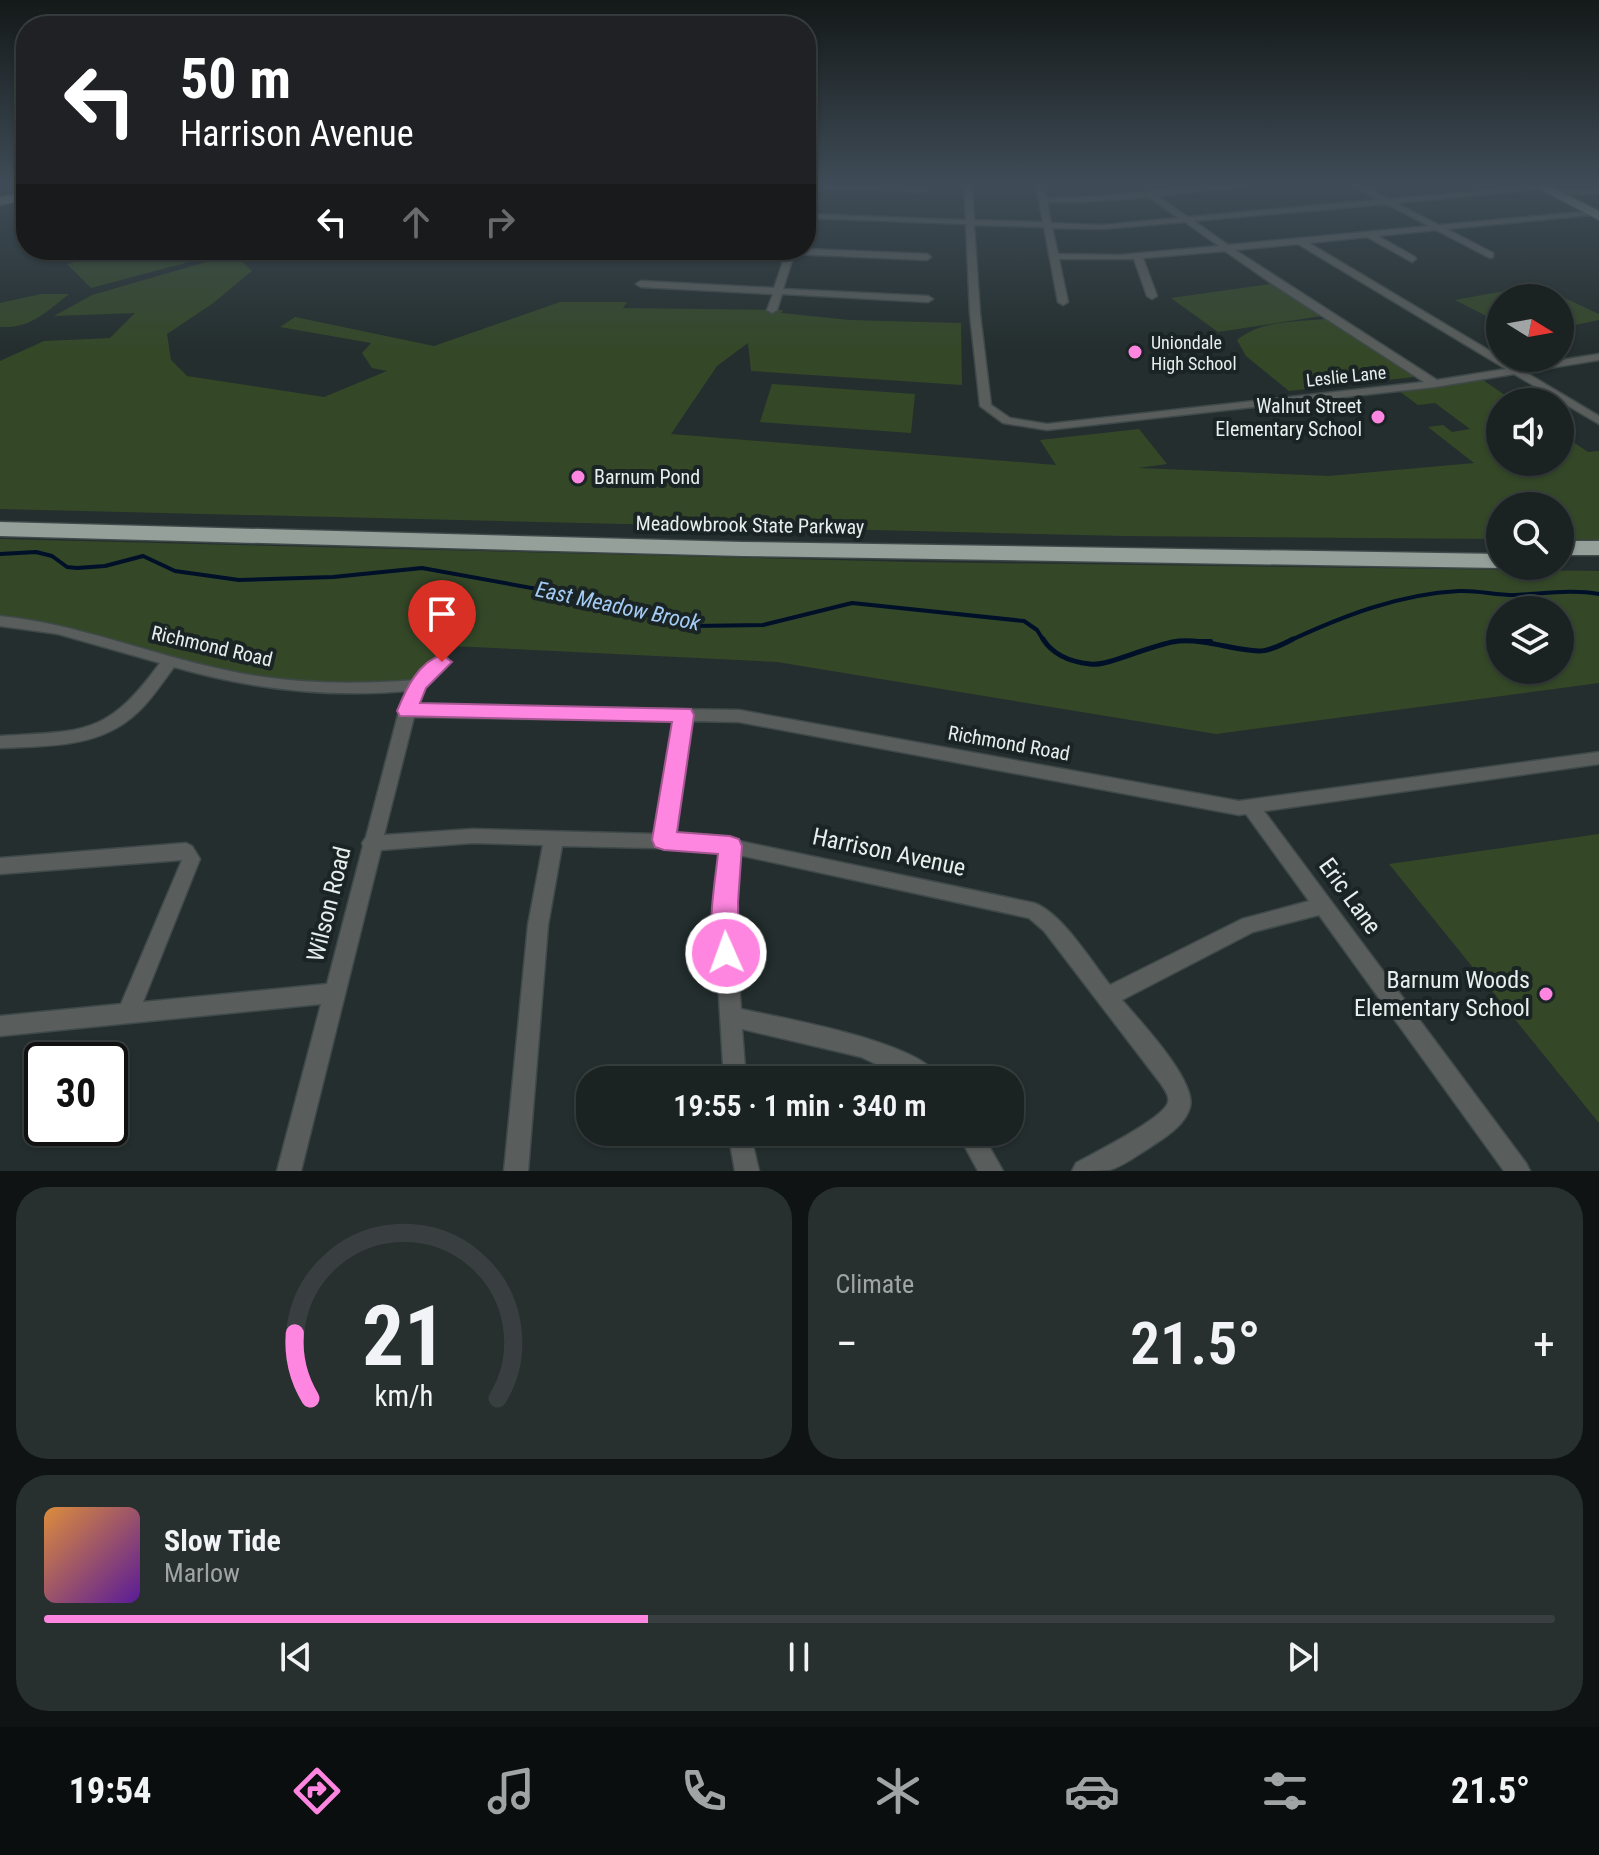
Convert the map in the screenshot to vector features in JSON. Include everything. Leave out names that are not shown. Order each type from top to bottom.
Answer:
[{"type":"highway","name":"Meadowbrook State Parkway","points":[[0,517],[889,539],[1486,548]]},
{"type":"highway","name":"Meadowbrook State Parkway","points":[[0,529],[819,551],[1486,561]]},
{"type":"highway","points":[[1574,548],[1599,548]]},
{"type":"highway","points":[[1574,561],[1599,562]]},
{"type":"street","name":"Leslie Lane","points":[[971,241],[975,314],[986,406],[1007,421],[1047,427],[1521,372]]},
{"type":"street","points":[[1051,241],[1063,302]]},
{"type":"street","points":[[1216,241],[1435,384]]},
{"type":"street","points":[[1299,241],[1486,351]]},
{"type":"street","points":[[1054,256],[1138,257],[1303,241]]},
{"type":"street","points":[[1380,241],[1412,259]]},
{"type":"street","points":[[1462,241],[1490,255]]},
{"type":"street","points":[[816,251],[927,257]]},
{"type":"street","points":[[1138,257],[1152,296]]},
{"type":"street","points":[[772,310],[788,260]]},
{"type":"street","points":[[641,284],[928,299]]},
{"type":"street","name":"Leslie Lane","points":[[1574,362],[1599,357]]},
{"type":"street","points":[[1521,372],[1599,421]]},
{"type":"street","name":"Richmond Road","points":[[0,621],[50,628],[226,676],[281,685],[351,690],[418,685]]},
{"type":"street","points":[[0,742],[83,734],[111,724],[131,711],[170,661]]},
{"type":"street","name":"Wilson Road","points":[[289,1171],[407,711],[418,685],[442,662]]},
{"type":"street","name":"Richmond Road","points":[[407,711],[763,719],[1252,808],[1599,758]]},
{"type":"street","points":[[664,840],[684,715]]},
{"type":"street","name":"Eric Lane","points":[[1252,808],[1518,1171]]},
{"type":"street","name":"Harrison Avenue","points":[[371,843],[473,836],[664,840],[730,846],[1034,911],[1051,925],[1169,1076],[1180,1103],[1174,1115],[1150,1133],[1084,1171]]},
{"type":"street","points":[[516,1171],[538,925],[554,837]]},
{"type":"street","points":[[730,846],[725,931],[734,1066]]},
{"type":"street","points":[[0,866],[186,851],[191,859],[128,1013]]},
{"type":"street","points":[[1107,997],[1249,925],[1324,905]]},
{"type":"street","points":[[0,1026],[334,993]]},
{"type":"street","points":[[731,1017],[876,1052],[911,1066]]},
{"type":"street","points":[[742,1146],[747,1171]]},
{"type":"street","points":[[976,1146],[991,1171]]},
{"type":"green space","points":[[83,260],[189,262],[91,288],[67,264]]},
{"type":"green space","points":[[213,260],[240,260],[252,271],[212,304],[167,334],[171,360],[187,376],[324,397],[387,371],[372,368],[362,353],[371,343],[280,327],[295,317],[434,346],[560,302],[627,302],[623,308],[783,310],[781,313],[850,320],[961,323],[962,385],[751,371],[748,343],[717,366],[671,434],[1056,465],[1040,440],[1139,429],[1167,464],[1138,468],[1329,476],[1474,463],[1428,427],[1443,425],[1452,432],[1470,429],[1435,403],[1418,405],[1396,389],[1480,378],[1495,388],[1486,388],[1486,476],[1574,476],[1574,442],[1588,452],[1599,451],[1599,540],[1574,539],[1574,492],[1486,492],[1486,539],[1124,536],[0,509],[0,361],[44,341],[110,338],[135,313],[54,316],[92,295]]},
{"type":"green space","points":[[1270,284],[1322,316],[1218,332],[1171,298]]},
{"type":"green space","points":[[41,294],[69,294],[29,322],[0,327],[0,303]]},
{"type":"green space","points":[[1486,294],[1486,316],[1455,300]]},
{"type":"green space","points":[[1574,302],[1599,314],[1599,320],[1574,325]]},
{"type":"green space","points":[[1326,319],[1414,377],[1289,391],[1246,356],[1237,340],[1268,325]]},
{"type":"green space","points":[[772,384],[915,394],[911,433],[760,422]]},
{"type":"green space","points":[[0,539],[912,562],[1486,570],[1486,580],[1574,580],[1574,571],[1599,571],[1599,683],[1216,734],[777,662],[452,646],[442,662],[418,685],[281,685],[50,628],[0,621]]},
{"type":"green space","name":"Barnum Woods Elementary School","points":[[1599,834],[1599,1123],[1389,864]]},
{"type":"waterway","name":"East Meadow Brook","points":[[0,554],[36,552],[52,556],[67,567],[77,568],[105,566],[143,556],[175,571],[239,580],[333,577],[422,568],[548,591],[693,626],[763,625],[852,603],[1024,621],[1037,630],[1044,641]]},
{"type":"waterway","name":"East Meadow Brook","points":[[1289,641],[1372,608],[1437,593],[1599,594]]},
{"type":"waterway","name":"East Meadow Brook","points":[[1043,639],[1063,657],[1090,664],[1108,662],[1179,641]]},
{"type":"waterway","name":"East Meadow Brook","points":[[1179,641],[1259,651],[1272,649],[1293,639]]},
{"type":"waterway","name":"East Meadow Brook","points":[[1179,641],[1211,641]]},
{"type":"place","name":"Uniondale High School","points":[[1135,352]]},
{"type":"place","name":"Walnut Street Elementary School","points":[[1378,417]]},
{"type":"place","name":"Barnum Pond","points":[[578,477]]},
{"type":"place","name":"Barnum Woods Elementary School","points":[[1546,994]]},
{"type":"route","points":[[442,662],[418,685],[407,711],[684,715],[664,840],[730,846],[725,902],[726,953]]}]
